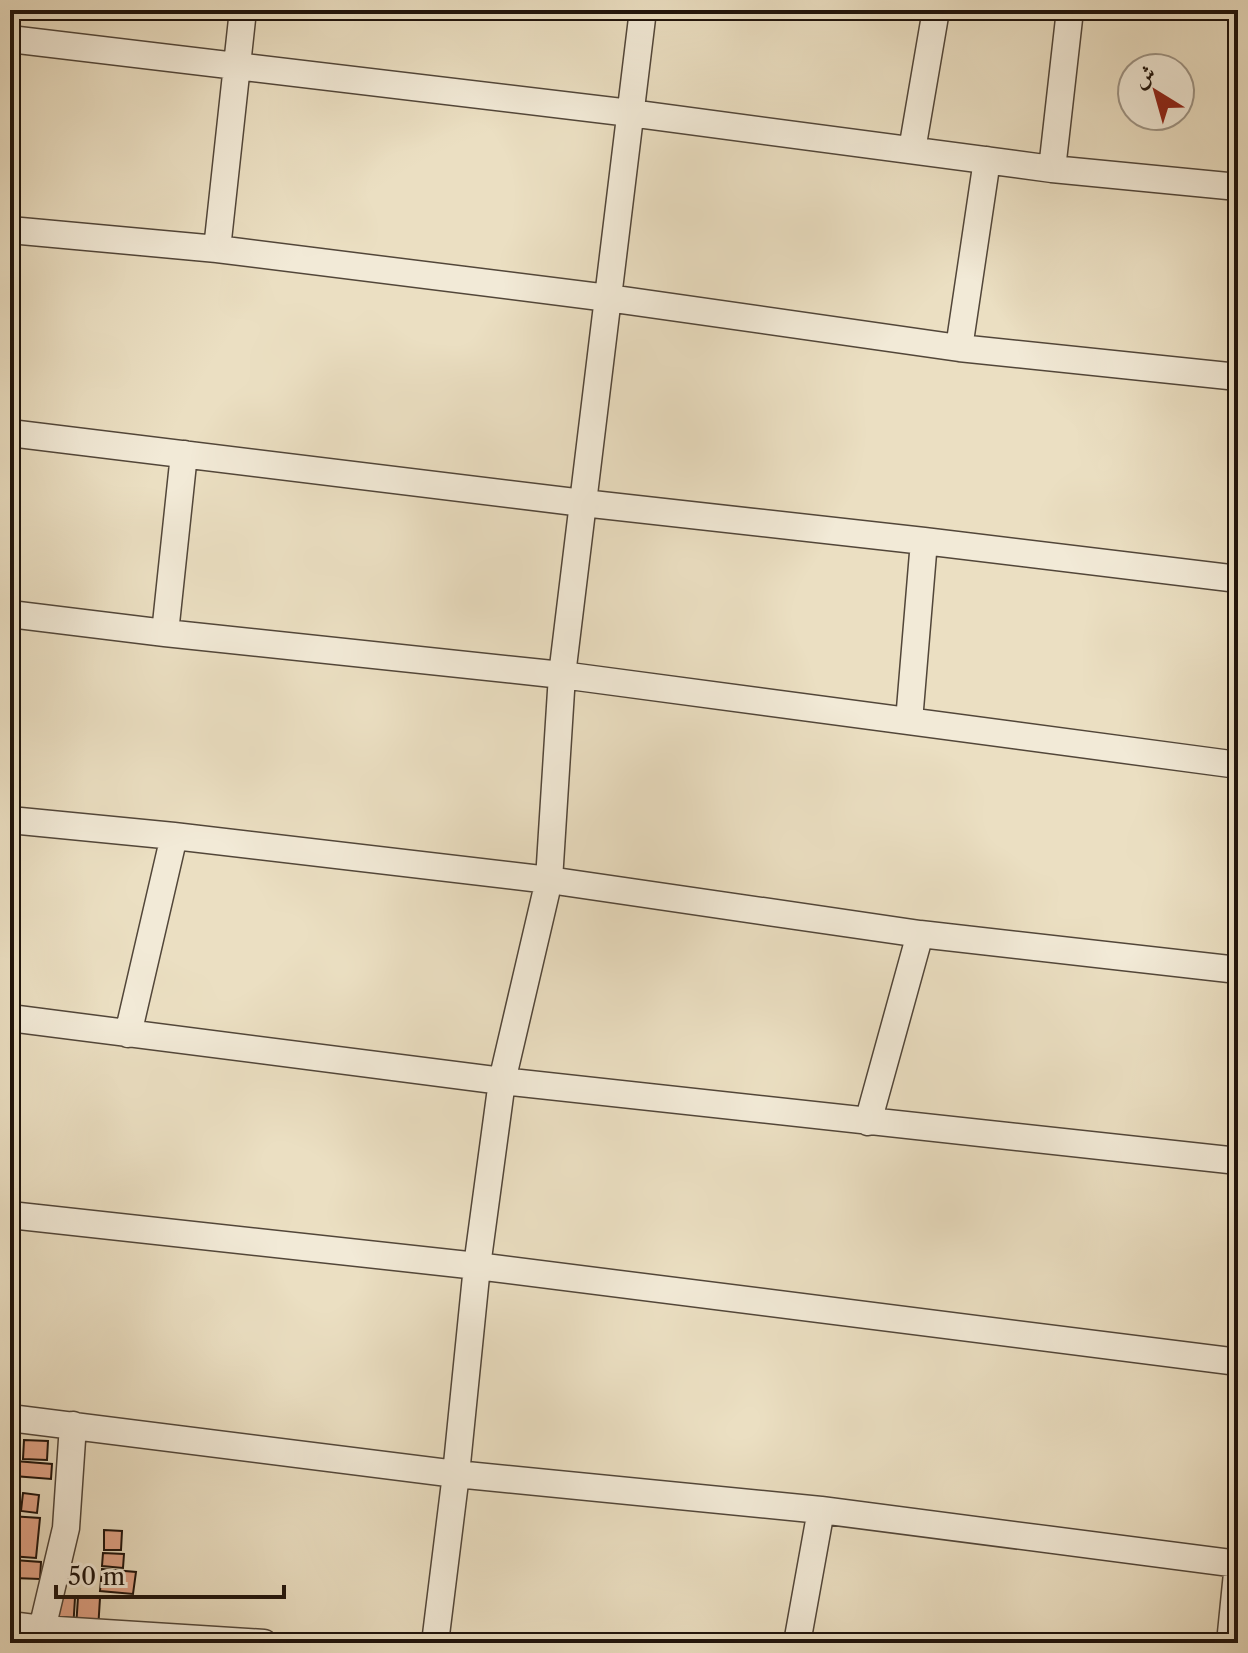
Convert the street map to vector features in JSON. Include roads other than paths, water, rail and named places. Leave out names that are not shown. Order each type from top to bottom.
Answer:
[{"type":"street","points":[[217,249],[243,10]]},
{"type":"street","points":[[435,1643],[477,1266],[502,1081],[549,880],[562,675],[643,10]]},
{"type":"street","points":[[912,150],[936,10]]},
{"type":"street","points":[[1052,169],[1070,10]]},
{"type":"street","points":[[10,39],[630,113],[1052,169],[1238,187]]},
{"type":"street","points":[[959,348],[987,160]]},
{"type":"street","points":[[10,230],[217,249],[608,298],[959,348],[1238,377]]},
{"type":"street","points":[[10,433],[1238,579]]},
{"type":"street","points":[[165,633],[184,454]]},
{"type":"street","points":[[909,721],[924,541]]},
{"type":"street","points":[[10,614],[562,675],[1238,765]]},
{"type":"street","points":[[10,820],[549,880],[920,934],[1238,970]]},
{"type":"street","points":[[128,1034],[174,836]]},
{"type":"street","points":[[868,1122],[920,934]]},
{"type":"street","points":[[10,1018],[502,1081],[1238,1161]]},
{"type":"street","points":[[10,1215],[477,1266],[1238,1362]]},
{"type":"street","points":[[10,1418],[456,1474],[821,1510],[1238,1563],[1230,1643]]},
{"type":"street","points":[[42,1629],[66,1528],[73,1425]]},
{"type":"street","points":[[797,1643],[821,1510]]},
{"type":"street","points":[[10,1625],[264,1643]]}]
